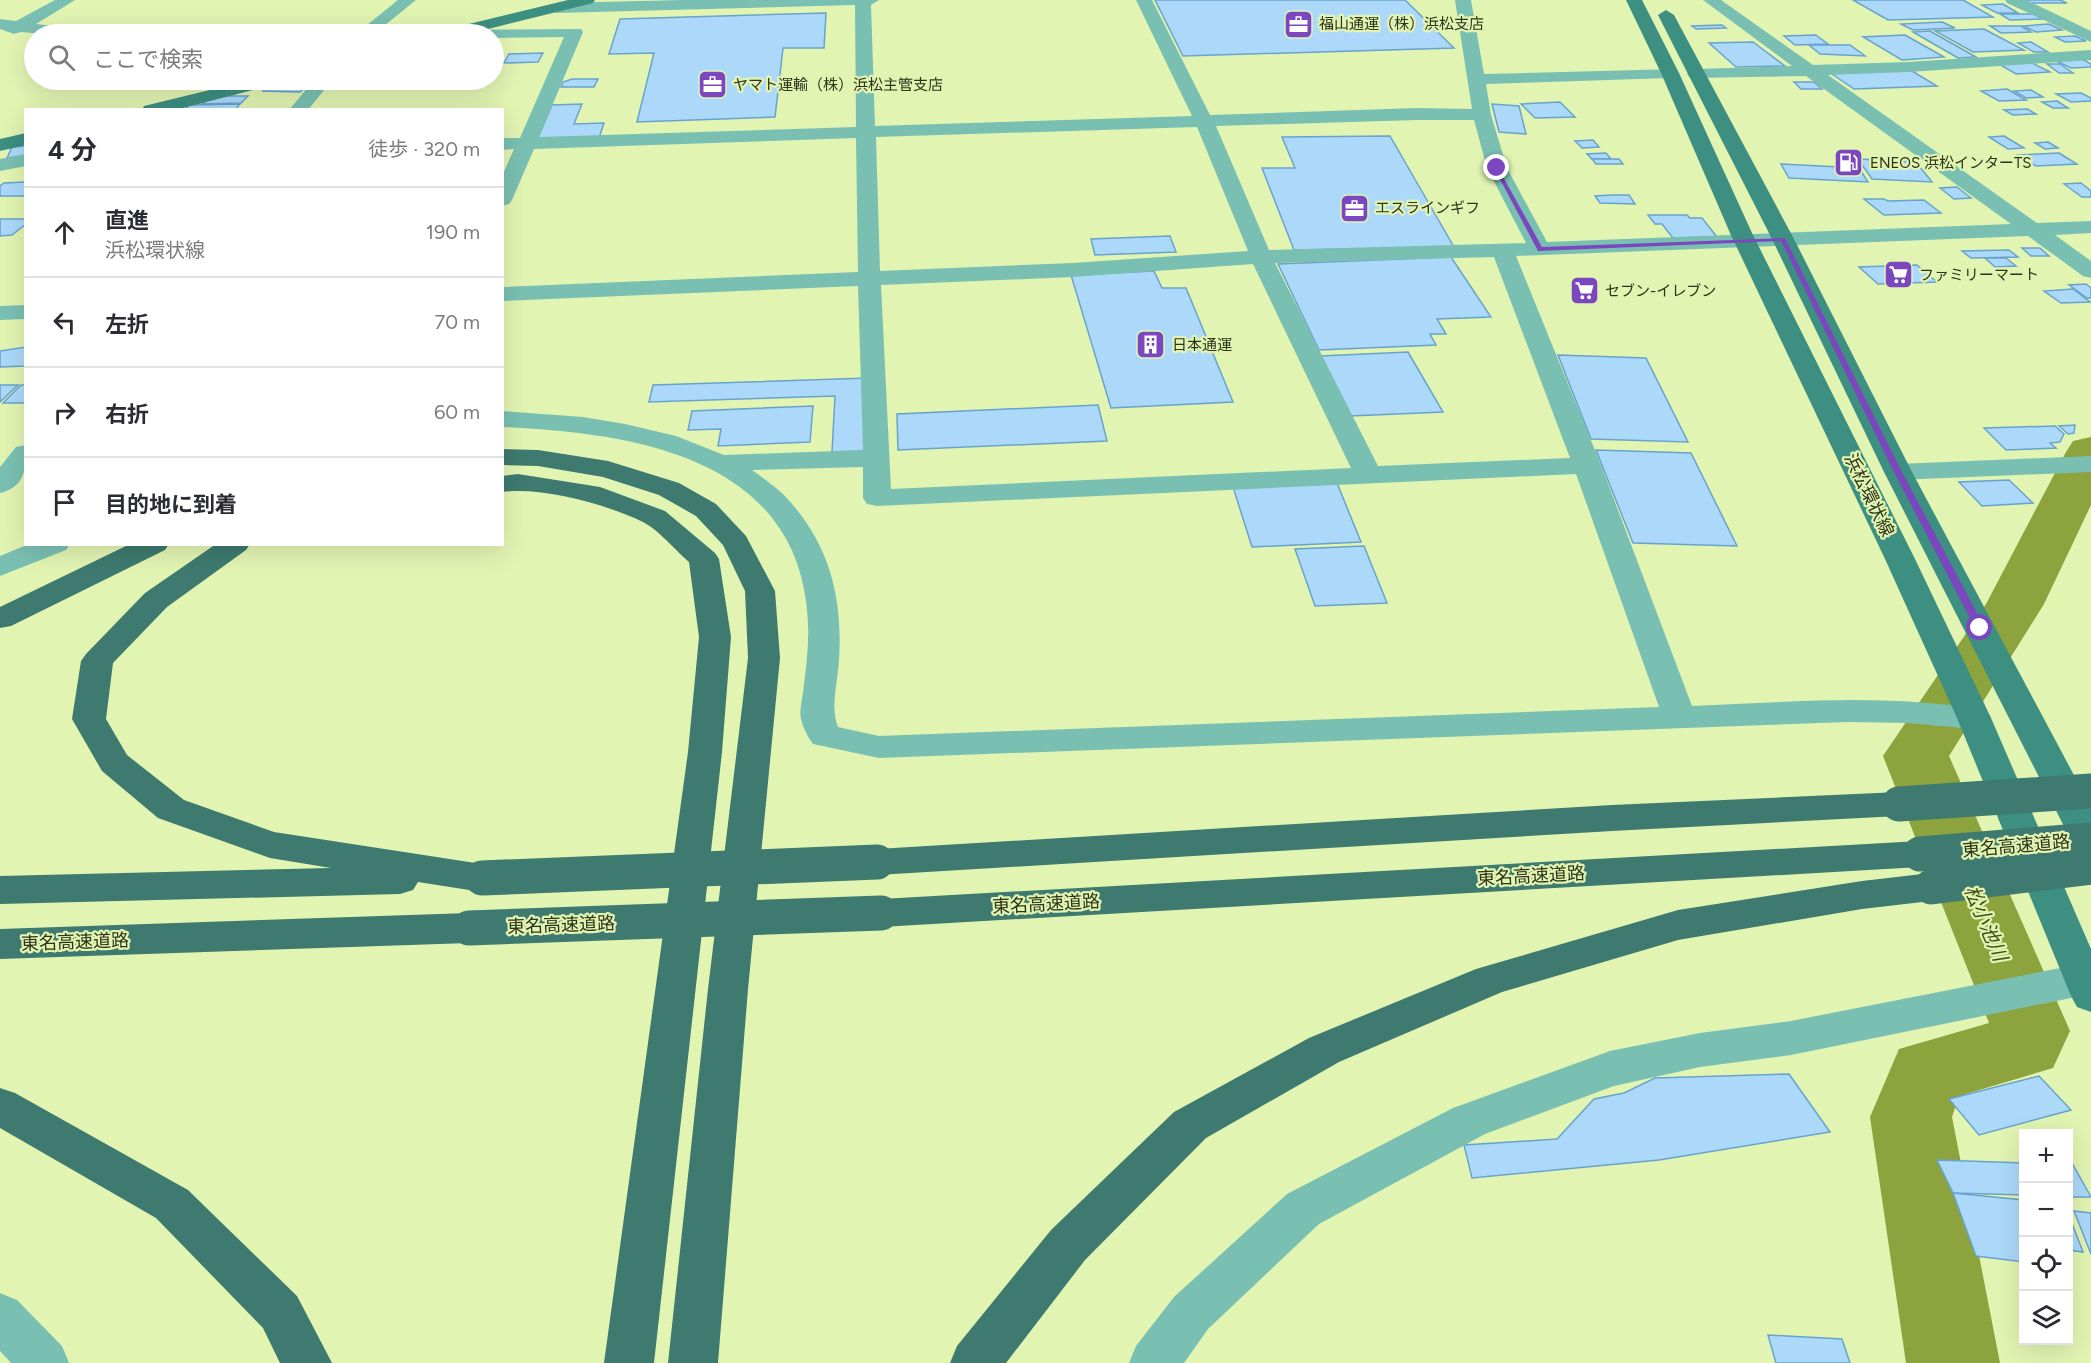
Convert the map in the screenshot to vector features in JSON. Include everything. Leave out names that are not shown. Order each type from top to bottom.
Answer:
[{"type":"highway","points":[[504,457],[538,458],[608,469],[669,489],[706,510],[736,542],[760,591],[764,658],[728,989],[693,1363]]},
{"type":"highway","points":[[504,484],[518,482],[590,494],[655,517],[704,559],[715,637],[705,752],[629,1363]]},
{"type":"highway","points":[[0,620],[152,546]]},
{"type":"highway","points":[[233,546],[156,600],[97,661],[89,719],[114,763],[171,809],[270,845],[482,878]]},
{"type":"highway","points":[[0,890],[482,878],[877,862],[2091,791]]},
{"type":"highway","name":"東名高速道路","points":[[0,944],[881,914],[1925,871],[2091,841]]},
{"type":"highway","points":[[975,1363],[1068,1245],[1190,1125],[1324,1050],[1490,980],[1678,925],[1862,895],[1925,871],[2091,867]]},
{"type":"highway","points":[[0,1106],[172,1204],[280,1312],[307,1363]]},
{"type":"main road","points":[[492,24],[588,0]]},
{"type":"main road","name":"浜松環状線","points":[[1634,0],[1670,73],[1745,241],[1900,559],[1979,729],[2088,985]]},
{"type":"main road","name":"浜松環状線","points":[[1658,0],[1783,239],[1898,472],[2091,841]]},
{"type":"main road","points":[[159,108],[230,90]]},
{"type":"main road","points":[[0,145],[24,139]]},
{"type":"street","points":[[24,24],[67,0]]},
{"type":"street","points":[[377,24],[408,0]]},
{"type":"street","points":[[863,0],[869,280],[877,498],[1587,465]]},
{"type":"street","points":[[556,8],[871,0]]},
{"type":"street","points":[[1144,0],[1204,121],[1261,257],[1368,476]]},
{"type":"street","points":[[1463,0],[1478,79],[1482,114],[1497,168],[1540,249]]},
{"type":"street","points":[[1712,0],[2091,272]]},
{"type":"street","points":[[2013,0],[2091,37]]},
{"type":"street","points":[[0,24],[24,28]]},
{"type":"street","points":[[0,38],[24,24]]},
{"type":"street","points":[[504,33],[575,32],[504,196]]},
{"type":"street","points":[[1696,74],[1810,71],[2091,55]]},
{"type":"street","points":[[1478,79],[1670,73]]},
{"type":"street","points":[[300,108],[315,90]]},
{"type":"street","points":[[504,144],[1417,114],[1482,114]]},
{"type":"street","points":[[0,165],[24,160]]},
{"type":"street","points":[[504,294],[869,280],[1073,270],[1261,257],[1503,251],[2091,227]]},
{"type":"street","points":[[1503,251],[1587,465],[1679,716]]},
{"type":"street","points":[[0,313],[24,312]]},
{"type":"street","points":[[504,419],[542,420],[622,432],[671,444],[722,463],[770,497],[787,515],[800,534],[818,579],[823,609],[818,718],[825,736],[879,747],[1679,716],[1908,712],[1979,729]]},
{"type":"street","points":[[0,451],[24,452]]},
{"type":"street","points":[[0,485],[24,455]]},
{"type":"street","points":[[722,463],[877,458]]},
{"type":"street","points":[[1898,472],[2079,464]]},
{"type":"street","points":[[0,567],[51,546]]},
{"type":"street","points":[[1154,1363],[1191,1313],[1303,1209],[1469,1121],[1610,1069],[1700,1050],[1791,1038],[2041,988],[2088,985]]},
{"type":"street","points":[[0,1316],[44,1363]]},
{"type":"building","name":"福山通運（株）浜松支店","points":[[1155,0],[1405,0],[1454,48],[1183,56]]},
{"type":"building","points":[[1853,0],[1963,0],[1993,17],[1888,20]]},
{"type":"building","points":[[2024,0],[2060,0],[2067,3],[2030,3]]},
{"type":"building","points":[[2003,4],[2018,13],[1997,13],[1982,5]]},
{"type":"building","name":"ヤマト運輸（株）浜松主管支店","points":[[826,13],[824,48],[783,48],[775,117],[637,122],[654,53],[609,54],[620,19]]},
{"type":"building","points":[[2000,14],[2033,14],[2043,19],[2010,20]]},
{"type":"building","points":[[1942,22],[1955,28],[1913,30],[1901,24]]},
{"type":"building","points":[[2049,24],[2062,30],[2036,32],[2023,26]]},
{"type":"building","points":[[1722,25],[1726,28],[1696,29],[1692,26]]},
{"type":"building","points":[[1990,26],[2021,26],[2031,32],[2001,33]]},
{"type":"building","points":[[1984,29],[2024,50],[1973,52],[1935,31]]},
{"type":"building","points":[[1930,31],[1976,57],[1958,58],[1913,32]]},
{"type":"building","points":[[1816,35],[1828,44],[1795,45],[1784,36]]},
{"type":"building","points":[[1905,35],[1944,57],[1902,60],[1863,37]]},
{"type":"building","points":[[2075,36],[2086,41],[2065,42],[2055,37]]},
{"type":"building","points":[[1753,42],[1785,66],[1736,67],[1709,43]]},
{"type":"building","points":[[2031,42],[2048,52],[2034,52],[2018,43]]},
{"type":"building","points":[[1809,45],[1850,45],[1865,56],[1820,54]]},
{"type":"building","points":[[543,53],[538,62],[504,63],[509,54]]},
{"type":"building","points":[[2080,58],[2091,64],[2091,67],[2071,68],[2054,60]]},
{"type":"building","points":[[2030,62],[2050,72],[2016,74],[1997,63]]},
{"type":"building","points":[[2047,64],[2060,64],[2073,73],[2059,73]]},
{"type":"building","points":[[1907,68],[1937,86],[1854,89],[1829,72]]},
{"type":"building","points":[[572,79],[598,79],[594,87],[561,87],[563,82]]},
{"type":"building","points":[[1794,82],[1814,82],[1822,89],[1801,89]]},
{"type":"building","points":[[2007,89],[2026,100],[1999,101],[1981,91]]},
{"type":"building","points":[[264,90],[302,90],[300,92]]},
{"type":"building","points":[[2031,90],[2043,97],[2026,98],[2014,91]]},
{"type":"building","points":[[2081,93],[2091,98],[2091,101],[2071,102],[2056,94]]},
{"type":"building","points":[[222,96],[248,96],[241,103],[202,104],[208,99]]},
{"type":"building","points":[[2057,101],[2068,108],[2053,108],[2042,102]]},
{"type":"building","points":[[1560,102],[1575,117],[1535,118],[1521,104]]},
{"type":"building","points":[[240,104],[237,108],[186,108],[189,105]]},
{"type":"building","points":[[582,104],[574,124],[604,123],[599,138],[537,140],[552,105]]},
{"type":"building","points":[[1492,104],[1519,106],[1526,134],[1499,132]]},
{"type":"building","points":[[2027,109],[2036,114],[2013,115],[2004,110]]},
{"type":"building","name":"エスラインギフ","points":[[1390,136],[1454,247],[1294,250],[1262,168],[1295,168],[1282,137]]},
{"type":"building","points":[[2004,136],[2024,148],[2008,149],[1989,137]]},
{"type":"building","points":[[1593,140],[1599,147],[1582,148],[1575,141]]},
{"type":"building","points":[[2048,142],[2058,148],[2045,149],[2035,143]]},
{"type":"building","points":[[24,146],[24,156],[7,158],[12,147]]},
{"type":"building","points":[[1606,153],[1611,159],[1592,159],[1587,154]]},
{"type":"building","points":[[2059,153],[2077,164],[2036,166],[2018,155]]},
{"type":"building","points":[[1592,159],[1619,159],[1623,164],[1596,164]]},
{"type":"building","points":[[1858,159],[1916,162],[1932,182],[1872,179]]},
{"type":"building","points":[[1781,164],[1859,168],[1868,182],[1789,178]]},
{"type":"building","points":[[24,182],[24,196],[0,196],[0,186],[4,183]]},
{"type":"building","points":[[2081,183],[2091,191],[2091,197],[2082,197],[2064,184]]},
{"type":"building","points":[[1957,187],[1971,198],[1954,199],[1940,188]]},
{"type":"building","points":[[1629,195],[1635,204],[1600,203],[1595,196]]},
{"type":"building","points":[[1864,199],[1924,200],[1941,213],[1884,215]]},
{"type":"building","points":[[1648,215],[1687,215],[1690,218],[1702,218],[1717,237],[1673,238],[1662,224],[1655,224]]},
{"type":"building","points":[[0,219],[24,219],[24,226],[12,235],[0,236]]},
{"type":"building","points":[[1170,236],[1176,252],[1095,255],[1091,239]]},
{"type":"building","points":[[2022,248],[2040,248],[2049,256],[2031,256]]},
{"type":"building","points":[[2009,250],[2018,257],[1971,258],[1962,251]]},
{"type":"building","points":[[1451,257],[1491,317],[1437,319],[1446,334],[1430,334],[1436,345],[1319,350],[1278,264]]},
{"type":"building","points":[[1985,258],[2006,258],[2016,266],[1995,267]]},
{"type":"building","name":"ファミリーマート","points":[[1917,265],[1937,282],[1878,284],[1859,267]]},
{"type":"building","name":"日本通運","points":[[1154,271],[1162,288],[1186,288],[1233,402],[1111,408],[1071,275]]},
{"type":"building","points":[[2086,284],[2091,288],[2091,298],[2087,298],[2069,285]]},
{"type":"building","points":[[2073,289],[2090,302],[2061,303],[2044,291]]},
{"type":"building","points":[[24,347],[24,366],[0,367],[0,351]]},
{"type":"building","points":[[1408,352],[1443,412],[1350,416],[1321,356]]},
{"type":"building","points":[[1558,355],[1646,358],[1688,442],[1591,439]]},
{"type":"building","points":[[868,378],[866,451],[832,452],[835,396],[649,402],[653,385]]},
{"type":"building","points":[[0,385],[18,385],[0,402]]},
{"type":"building","points":[[21,385],[24,385],[24,403],[3,403]]},
{"type":"building","points":[[1098,405],[1107,441],[898,450],[897,414]]},
{"type":"building","points":[[813,406],[810,442],[718,446],[721,429],[688,430],[692,411]]},
{"type":"building","points":[[2075,425],[2074,433],[2068,434],[2059,426]]},
{"type":"building","points":[[2055,426],[2064,434],[2060,442],[2050,443],[2056,448],[2006,450],[1984,428]]},
{"type":"building","points":[[1596,450],[1691,453],[1737,546],[1633,543]]},
{"type":"building","points":[[2009,480],[2033,503],[1982,506],[1959,482]]},
{"type":"building","points":[[1337,483],[1361,542],[1252,547],[1233,487]]},
{"type":"building","points":[[1364,546],[1387,603],[1315,606],[1295,549]]},
{"type":"building","points":[[1789,1074],[1830,1132],[1659,1160],[1472,1178],[1464,1145],[1557,1139],[1594,1099],[1624,1093],[1655,1078]]},
{"type":"building","points":[[2039,1076],[2071,1110],[1979,1135],[1949,1099]]},
{"type":"building","points":[[1937,1160],[2019,1163],[2019,1195],[1953,1193]]},
{"type":"building","points":[[2073,1165],[2091,1197],[2073,1197]]},
{"type":"building","points":[[1953,1193],[2019,1200],[2019,1261],[1976,1256]]},
{"type":"building","points":[[2074,1211],[2091,1213],[2091,1254]]},
{"type":"building","points":[[2073,1226],[2083,1252],[2073,1251]]},
{"type":"building","points":[[1768,1335],[1842,1339],[1850,1363],[1776,1363]]},
{"type":"waterway","name":"松小池川","points":[[1953,1363],[1911,1117],[1927,1072],[2025,1046],[2031,1031],[1916,756],[2015,604],[2091,452]]},
{"type":"place","name":"福山通運（株）浜松支店","points":[[1298,24]]},
{"type":"place","name":"ヤマト運輸（株）浜松主管支店","points":[[712,85]]},
{"type":"place","name":"ENEOS 浜松インターTS","points":[[1849,163]]},
{"type":"place","name":"エスラインギフ","points":[[1354,208]]},
{"type":"place","name":"ファミリーマート","points":[[1898,275]]},
{"type":"place","name":"セブン-イレブン","points":[[1584,291]]},
{"type":"place","name":"日本通運","points":[[1151,345]]},
{"type":"route","points":[[1497,168],[1540,249],[1783,239],[1898,472],[1980,628]]}]
